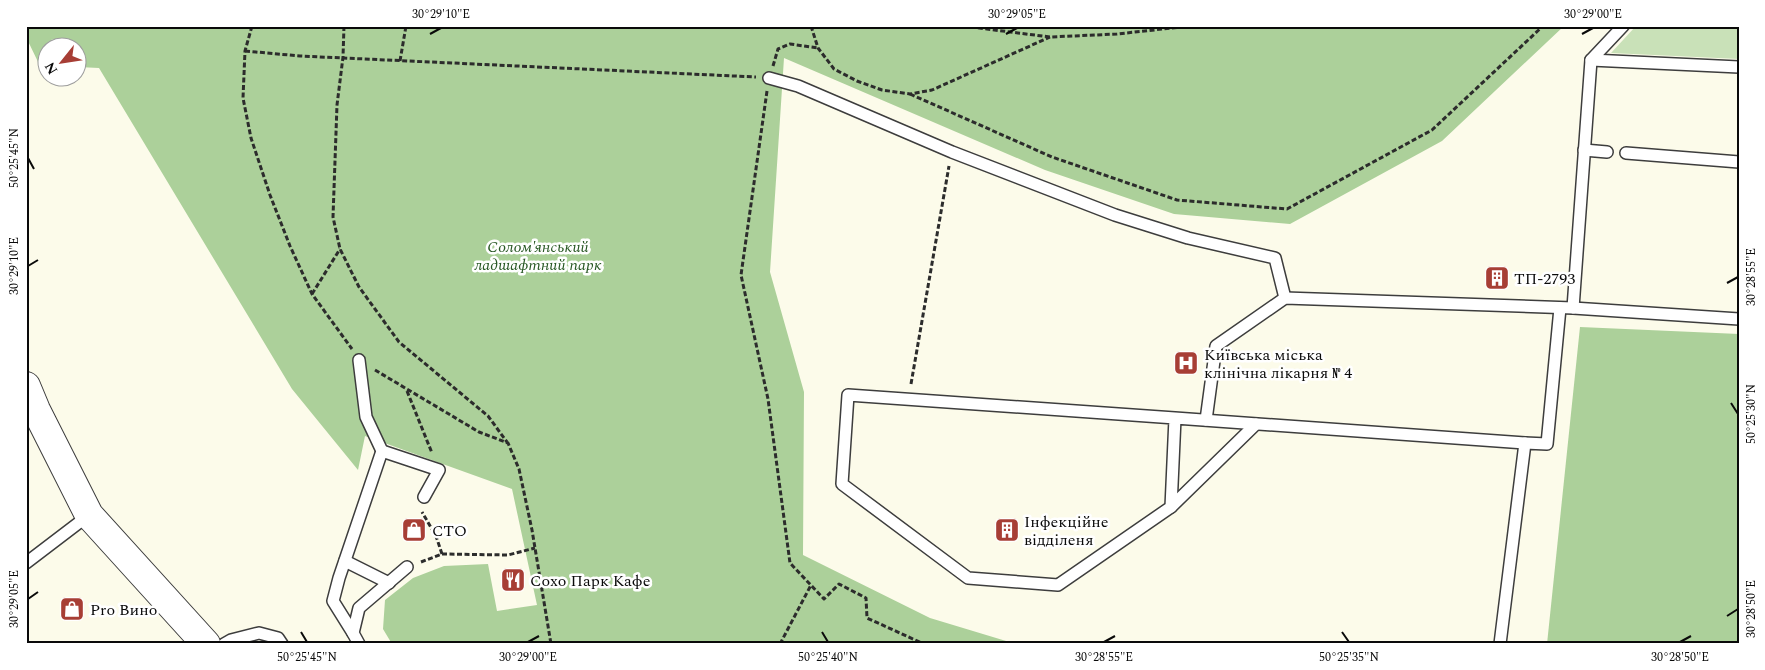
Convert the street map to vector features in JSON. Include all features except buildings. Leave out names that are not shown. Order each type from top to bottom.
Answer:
[{"type":"street","points":[[29,403],[89,515],[206,642]]},
{"type":"lane","points":[[1572,308],[1591,60],[1623,26]]},
{"type":"lane","points":[[1591,60],[1739,67]]},
{"type":"lane","points":[[769,78],[798,86],[952,152],[1115,215],[1188,238],[1275,258],[1286,298]]},
{"type":"lane","points":[[1584,150],[1607,152]]},
{"type":"lane","points":[[1626,153],[1739,162]]},
{"type":"lane","points":[[1206,420],[1216,346],[1286,298],[1572,308],[1739,319]]},
{"type":"lane","points":[[1256,424],[1171,507],[1058,585],[968,578],[842,484],[848,395],[1548,444],[1560,308]]},
{"type":"lane","points":[[356,639],[333,601],[382,451],[366,417],[359,360]]},
{"type":"lane","points":[[1171,507],[1175,418]]},
{"type":"lane","points":[[1500,644],[1525,442]]},
{"type":"lane","points":[[382,451],[439,470],[424,497]]},
{"type":"lane","points":[[26,563],[89,515]]},
{"type":"lane","points":[[345,561],[388,583]]},
{"type":"lane","points":[[356,639],[359,608],[406,568]]},
{"type":"lane","points":[[206,642],[231,640],[259,633],[278,638],[282,644]]},
{"type":"path","points":[[252,26],[245,51],[243,98],[251,138],[270,195],[290,246],[312,294],[359,360],[407,391],[479,432],[508,443]]},
{"type":"path","points":[[344,26],[343,57],[337,105],[333,217],[340,249],[359,287],[399,342],[488,416],[508,443],[519,470],[535,548],[550,644]]},
{"type":"path","points":[[400,61],[406,26]]},
{"type":"path","points":[[811,26],[818,48],[834,69],[856,81],[882,90],[910,94],[1052,157],[1177,200],[1287,209],[1432,130],[1543,26]]},
{"type":"path","points":[[963,26],[1050,37],[1117,34],[1190,26]]},
{"type":"path","points":[[994,31],[999,26]]},
{"type":"path","points":[[910,94],[932,90],[1050,37]]},
{"type":"path","points":[[818,48],[790,44],[778,49],[769,78],[740,275],[768,399],[790,563],[824,599],[839,584],[866,598],[867,618],[924,644]]},
{"type":"path","points":[[245,51],[400,61],[769,78]]},
{"type":"path","points":[[908,400],[952,152]]},
{"type":"path","points":[[312,294],[340,249]]},
{"type":"path","points":[[407,391],[439,470]]},
{"type":"path","points":[[424,497],[420,507],[436,536],[442,554]]},
{"type":"path","points":[[406,568],[442,554],[508,554],[535,548]]},
{"type":"path","points":[[780,644],[811,585]]},
{"type":"green space","name":"Солом'янський ладшафтний парк","points":[[26,26],[1564,26],[1442,141],[1290,224],[1174,214],[1045,170],[784,58],[770,272],[804,392],[803,555],[930,618],[1016,644],[392,644],[383,629],[385,600],[413,578],[444,566],[488,564],[497,611],[537,605],[512,489],[365,436],[358,470],[292,389],[99,68],[88,67],[88,38],[38,38],[38,62],[26,37]]},
{"type":"green space","points":[[1636,26],[1739,26],[1739,59],[1611,53]]},
{"type":"green space","points":[[1580,327],[1739,334],[1739,644],[1547,644]]},
{"type":"place","name":"ТП-2793","points":[[1497,278]]},
{"type":"place","name":"Київська міська клінічна лікарня № 4","points":[[1186,363]]},
{"type":"place","name":"СТО","points":[[414,530]]},
{"type":"place","name":"Інфекційне відділеня","points":[[1007,530]]},
{"type":"place","name":"Сохо Парк Кафе","points":[[513,580]]},
{"type":"place","name":"Pro Вино","points":[[72,609]]}]
